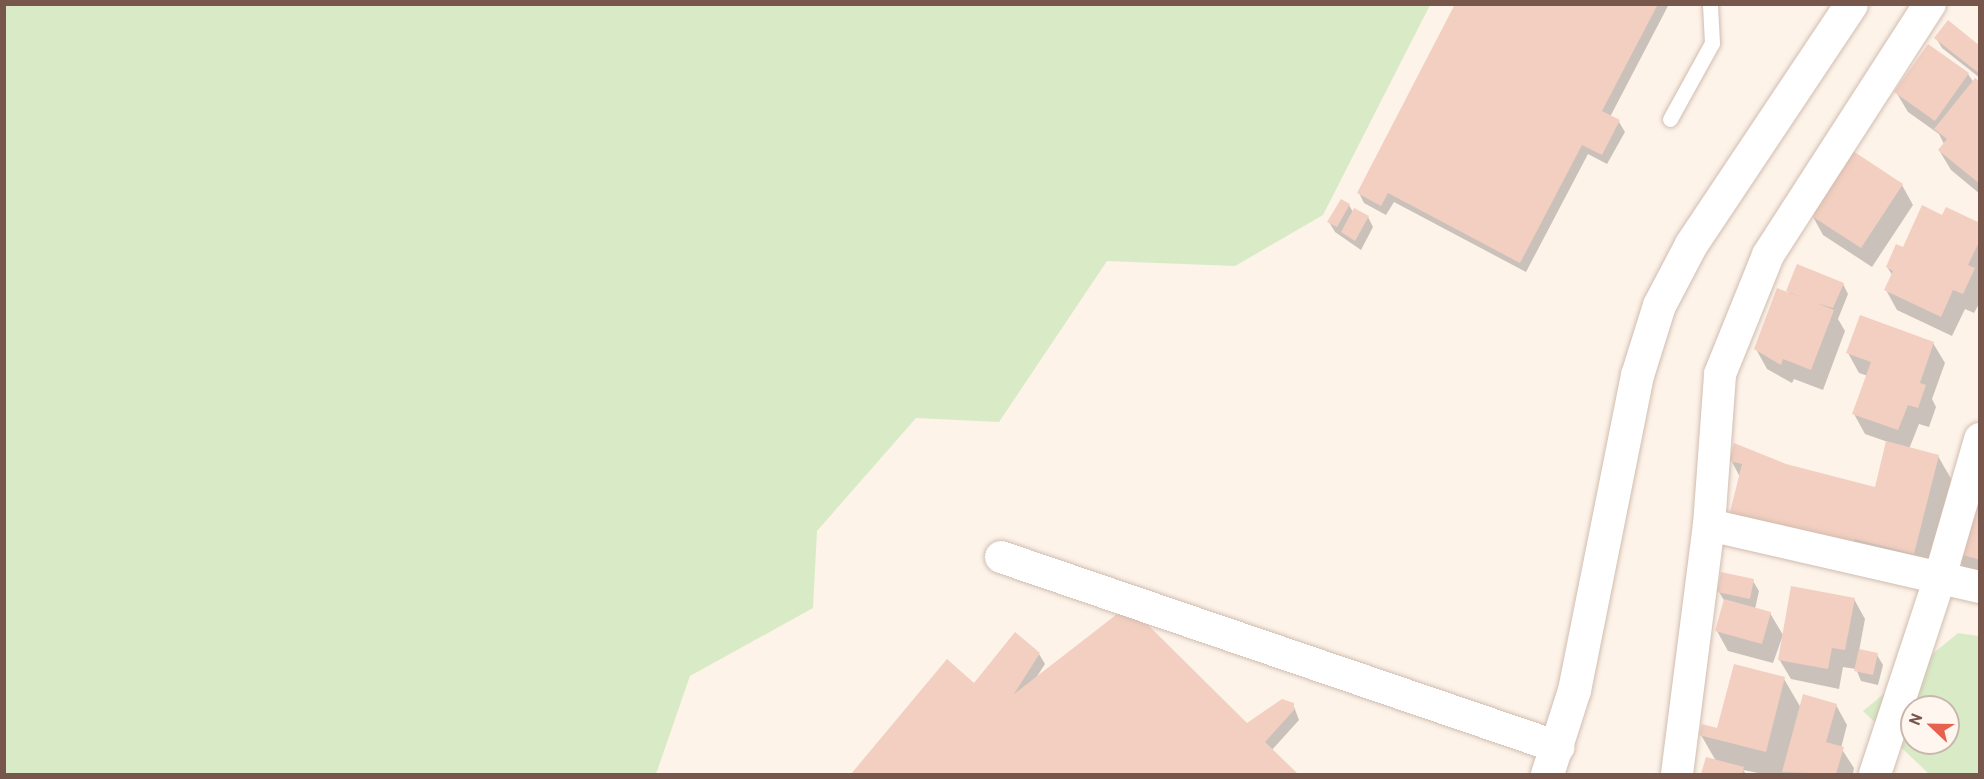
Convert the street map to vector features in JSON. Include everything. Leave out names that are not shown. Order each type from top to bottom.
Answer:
[{"type":"street","points":[[1677,774],[1709,525],[1720,374],[1768,255],[1930,4]]},
{"type":"street","points":[[1001,557],[1552,761],[1574,690],[1637,375],[1659,305],[1690,244],[1845,7]]},
{"type":"street","points":[[1875,774],[1940,577],[1980,439]]},
{"type":"street","points":[[1709,525],[1980,587]]},
{"type":"lane","points":[[1670,119],[1712,43],[1710,4]]},
{"type":"green space","points":[[5,4],[1430,5],[1323,215],[1235,266],[1107,261],[999,422],[916,418],[817,531],[813,608],[690,676],[656,774],[5,774]]},
{"type":"green space","points":[[1958,633],[1979,636],[1979,774],[1929,774],[1909,755],[1960,755],[1960,695],[1900,695],[1900,746],[1863,711]]},
{"type":"building","points":[[1455,4],[1658,4],[1602,111],[1620,120],[1602,155],[1582,145],[1520,263],[1388,193],[1381,206],[1357,193]]},
{"type":"building","points":[[1948,20],[1980,46],[1980,74],[1934,38]]},
{"type":"building","points":[[1928,44],[1969,73],[1935,121],[1894,92]]},
{"type":"building","points":[[1975,78],[1980,82],[1980,184],[1938,150],[1947,139],[1934,129]]},
{"type":"building","points":[[1853,151],[1903,184],[1861,248],[1810,215]]},
{"type":"building","points":[[1341,199],[1350,204],[1337,227],[1327,222]]},
{"type":"building","points":[[1922,205],[1942,215],[1946,207],[1980,223],[1980,240],[1968,265],[1975,268],[1963,294],[1953,290],[1941,317],[1884,290],[1893,271],[1886,267],[1896,244],[1903,247]]},
{"type":"building","points":[[1354,208],[1369,216],[1355,241],[1341,232]]},
{"type":"building","points":[[1797,264],[1844,283],[1833,308],[1816,303],[1834,310],[1811,370],[1783,359],[1781,365],[1754,349],[1777,288],[1806,299],[1786,291]]},
{"type":"building","points":[[1860,315],[1934,342],[1920,383],[1926,385],[1918,408],[1908,405],[1898,430],[1852,414],[1871,362],[1846,353]]},
{"type":"building","points":[[1886,441],[1939,455],[1914,554],[1854,539],[1852,547],[1729,516],[1742,464],[1729,461],[1734,443],[1786,464],[1875,487]]},
{"type":"building","points":[[1980,476],[1980,560],[1953,552]]},
{"type":"building","points":[[1721,572],[1754,579],[1750,599],[1717,592]]},
{"type":"building","points":[[1791,586],[1855,598],[1845,650],[1832,648],[1828,669],[1778,660]]},
{"type":"building","points":[[1724,599],[1771,612],[1762,644],[1715,631]]},
{"type":"building","points":[[1121,611],[1148,625],[1247,723],[1282,699],[1294,703],[1294,710],[1265,742],[1298,774],[851,774],[947,659],[974,683],[1015,632],[1040,653],[1014,694]]},
{"type":"building","points":[[1859,649],[1878,653],[1873,675],[1854,671]]},
{"type":"building","points":[[1734,664],[1785,677],[1766,752],[1699,735],[1702,724],[1717,728]]},
{"type":"building","points":[[1803,694],[1837,704],[1826,742],[1844,747],[1836,774],[1782,772]]},
{"type":"building","points":[[1706,757],[1744,767],[1742,774],[1701,774]]}]
